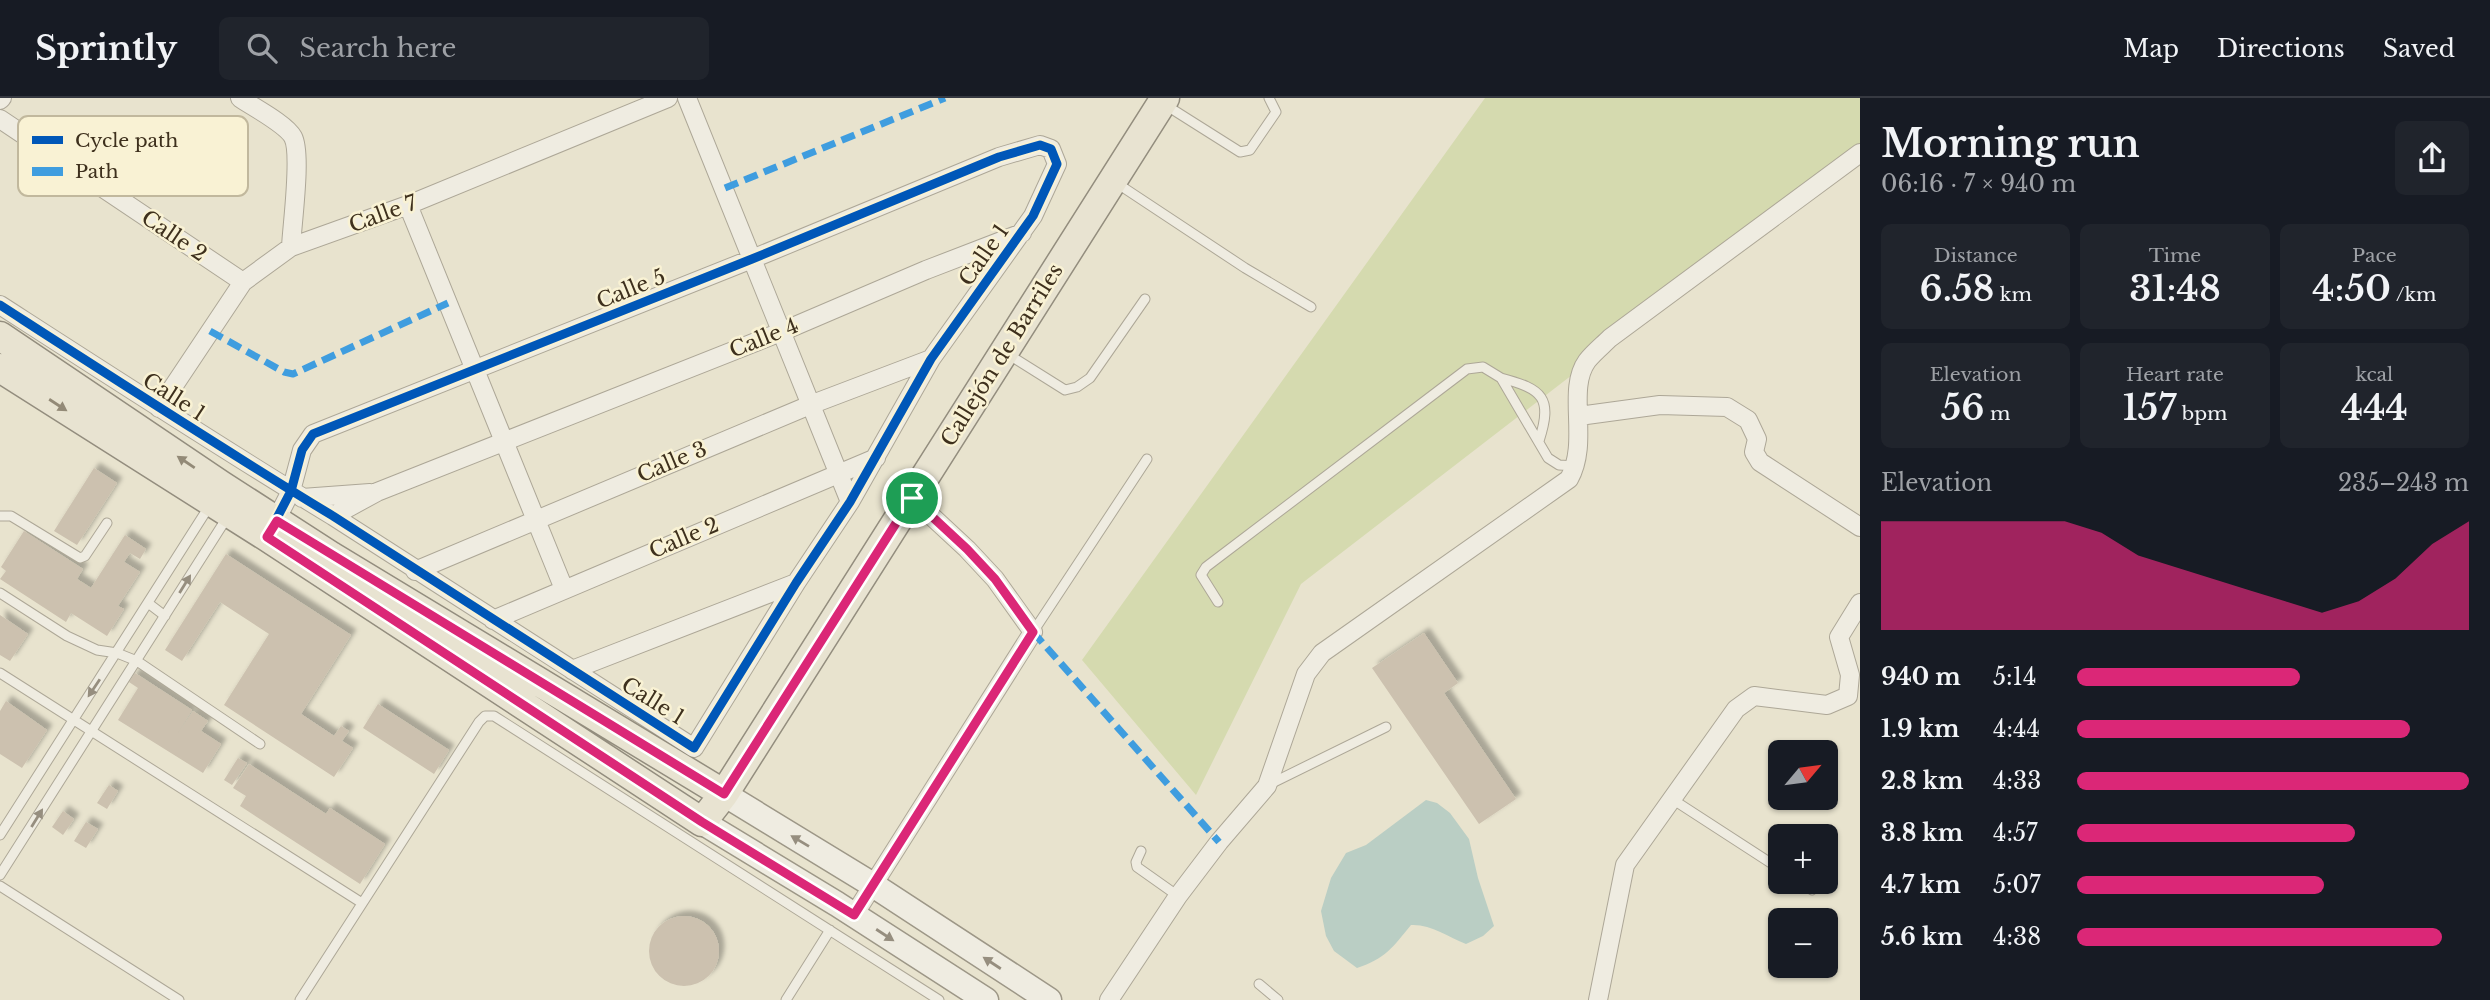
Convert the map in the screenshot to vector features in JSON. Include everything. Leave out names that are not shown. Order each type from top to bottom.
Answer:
[{"type":"main road","name":"Callejón de Barriles","points":[[702,822],[724,794],[1164,101]]},
{"type":"main road","points":[[0,336],[225,500]]},
{"type":"main road","points":[[0,368],[724,794],[873,885],[1049,1000]]},
{"type":"main road","points":[[272,529],[702,822],[986,1000]]},
{"type":"street","points":[[240,98],[293,136],[297,155],[291,247]]},
{"type":"street","name":"Calle 7","points":[[159,408],[243,282],[291,247],[408,205],[668,98]]},
{"type":"street","points":[[687,98],[850,502]]},
{"type":"street","name":"Calle 2","points":[[0,120],[18,132]]},
{"type":"street","name":"Calle 5","points":[[272,529],[297,494],[302,450],[313,434],[1011,153],[1040,145],[1051,149]]},
{"type":"street","name":"Calle 1","points":[[0,305],[694,748],[796,583],[850,502],[932,359],[1033,216],[1056,164],[1051,149]]},
{"type":"street","points":[[1109,1000],[1178,895],[1267,786],[1306,674],[1322,653],[1569,479],[1576,466],[1579,451],[1578,388],[1586,363],[1610,338],[1860,153]]},
{"type":"street","name":"Calle 2","points":[[114,196],[243,282]]},
{"type":"street","points":[[408,205],[564,589]]},
{"type":"street","name":"Calle 4","points":[[333,516],[377,492],[1022,233]]},
{"type":"street","name":"Calle 3","points":[[415,571],[810,405],[932,359]]},
{"type":"street","points":[[1579,415],[1660,405],[1727,407],[1748,420],[1757,439],[1754,452],[1760,462],[1860,527]]},
{"type":"street","name":"Calle 2","points":[[493,620],[876,458]]},
{"type":"street","name":"Calle 4","points":[[297,494],[377,492]]},
{"type":"street","points":[[854,915],[1033,632],[995,579],[912,498]]},
{"type":"street","points":[[572,670],[796,583]]},
{"type":"street","points":[[1848,702],[1850,675],[1839,637],[1860,603]]},
{"type":"street","points":[[1848,702],[1860,678]]},
{"type":"street","points":[[1598,1000],[1625,865],[1736,709],[1754,696],[1827,705],[1848,702]]},
{"type":"lane","points":[[1164,101],[1240,152],[1250,150],[1276,112],[1269,98]]},
{"type":"lane","points":[[1113,180],[1245,268],[1311,307]]},
{"type":"lane","points":[[1004,352],[1065,390],[1077,387],[1090,378],[1146,299]]},
{"type":"lane","points":[[1218,603],[1201,575],[1206,567],[1466,369],[1483,367],[1501,378],[1525,385],[1537,392],[1545,405],[1546,420],[1539,442]]},
{"type":"lane","points":[[1501,378],[1548,458],[1559,465],[1576,466]]},
{"type":"lane","points":[[1033,632],[1147,459]]},
{"type":"lane","points":[[0,835],[148,603],[225,500]]},
{"type":"lane","points":[[0,875],[165,616],[225,500]]},
{"type":"lane","points":[[0,516],[11,516],[80,558],[85,556],[107,523]]},
{"type":"lane","points":[[0,593],[67,636],[97,650],[117,653],[137,661],[260,744]]},
{"type":"lane","points":[[148,603],[165,616]]},
{"type":"lane","points":[[0,673],[362,903]]},
{"type":"lane","points":[[300,1000],[485,716],[494,716],[939,1000]]},
{"type":"lane","points":[[1267,786],[1386,727]]},
{"type":"lane","points":[[1672,799],[1768,861]]},
{"type":"lane","points":[[1141,851],[1136,862],[1137,867],[1178,895]]},
{"type":"lane","points":[[0,886],[179,1000]]},
{"type":"lane","points":[[786,1000],[830,930]]},
{"type":"lane","points":[[1259,984],[1278,1000]]},
{"type":"green space","points":[[1485,98],[1860,98],[1860,153],[1301,584],[1196,795],[1082,660]]},
{"type":"shaded area","points":[[1426,800],[1437,803],[1450,813],[1469,839],[1478,878],[1494,926],[1483,936],[1466,944],[1432,929],[1411,925],[1382,956],[1357,968],[1334,951],[1326,936],[1321,911],[1331,878],[1346,853],[1366,845]]},
{"type":"building","points":[[94,468],[117,483],[77,545],[54,531]]},
{"type":"building","points":[[24,531],[83,569],[77,579],[91,588],[125,535],[146,549],[140,559],[130,553],[124,562],[140,572],[118,606],[124,609],[107,636],[71,613],[66,622],[0,579],[6,571],[1,567]]},
{"type":"building","points":[[226,554],[351,635],[301,714],[334,736],[341,726],[349,731],[342,741],[353,748],[334,777],[224,705],[269,634],[220,602],[182,661],[165,650]]},
{"type":"building","points":[[0,615],[28,634],[10,661],[0,655]]},
{"type":"building","points":[[1424,633],[1458,683],[1444,693],[1516,799],[1479,824],[1372,668]]},
{"type":"building","points":[[135,673],[192,710],[178,733],[193,711],[208,721],[201,731],[221,744],[203,773],[118,720],[138,688],[129,682]]},
{"type":"building","points":[[6,701],[47,730],[22,768],[0,754],[0,711]]},
{"type":"building","points":[[378,704],[449,750],[434,774],[363,728]]},
{"type":"building","points":[[238,758],[247,763],[232,785],[224,780]]},
{"type":"building","points":[[249,764],[326,814],[330,808],[385,844],[360,884],[240,806],[246,796],[233,788]]},
{"type":"building","points":[[109,785],[118,791],[107,809],[97,803]]},
{"type":"building","points":[[63,811],[74,819],[63,835],[52,827]]},
{"type":"building","points":[[86,822],[98,829],[86,848],[74,841]]},
{"type":"building","points":[[677,916],[691,916],[704,921],[714,931],[719,951],[714,971],[704,981],[691,986],[677,986],[664,981],[654,971],[649,958],[649,944],[654,931],[664,921]]},
{"type":"marked path","points":[[725,188],[945,98]]},
{"type":"marked path","points":[[210,331],[284,372],[293,374],[448,303]]},
{"type":"marked path","points":[[1033,632],[1219,842]]},
{"type":"cycle path","points":[[0,305],[207,438],[291,490],[333,516],[694,748],[796,583],[850,502],[931,359],[1033,216],[1057,164],[1051,149],[1040,145],[999,157],[313,434],[302,450],[291,491],[267,537]]},
{"type":"route","points":[[912,498],[995,579],[1033,632],[854,915],[702,822],[267,537],[277,521],[724,794],[912,498]]}]
